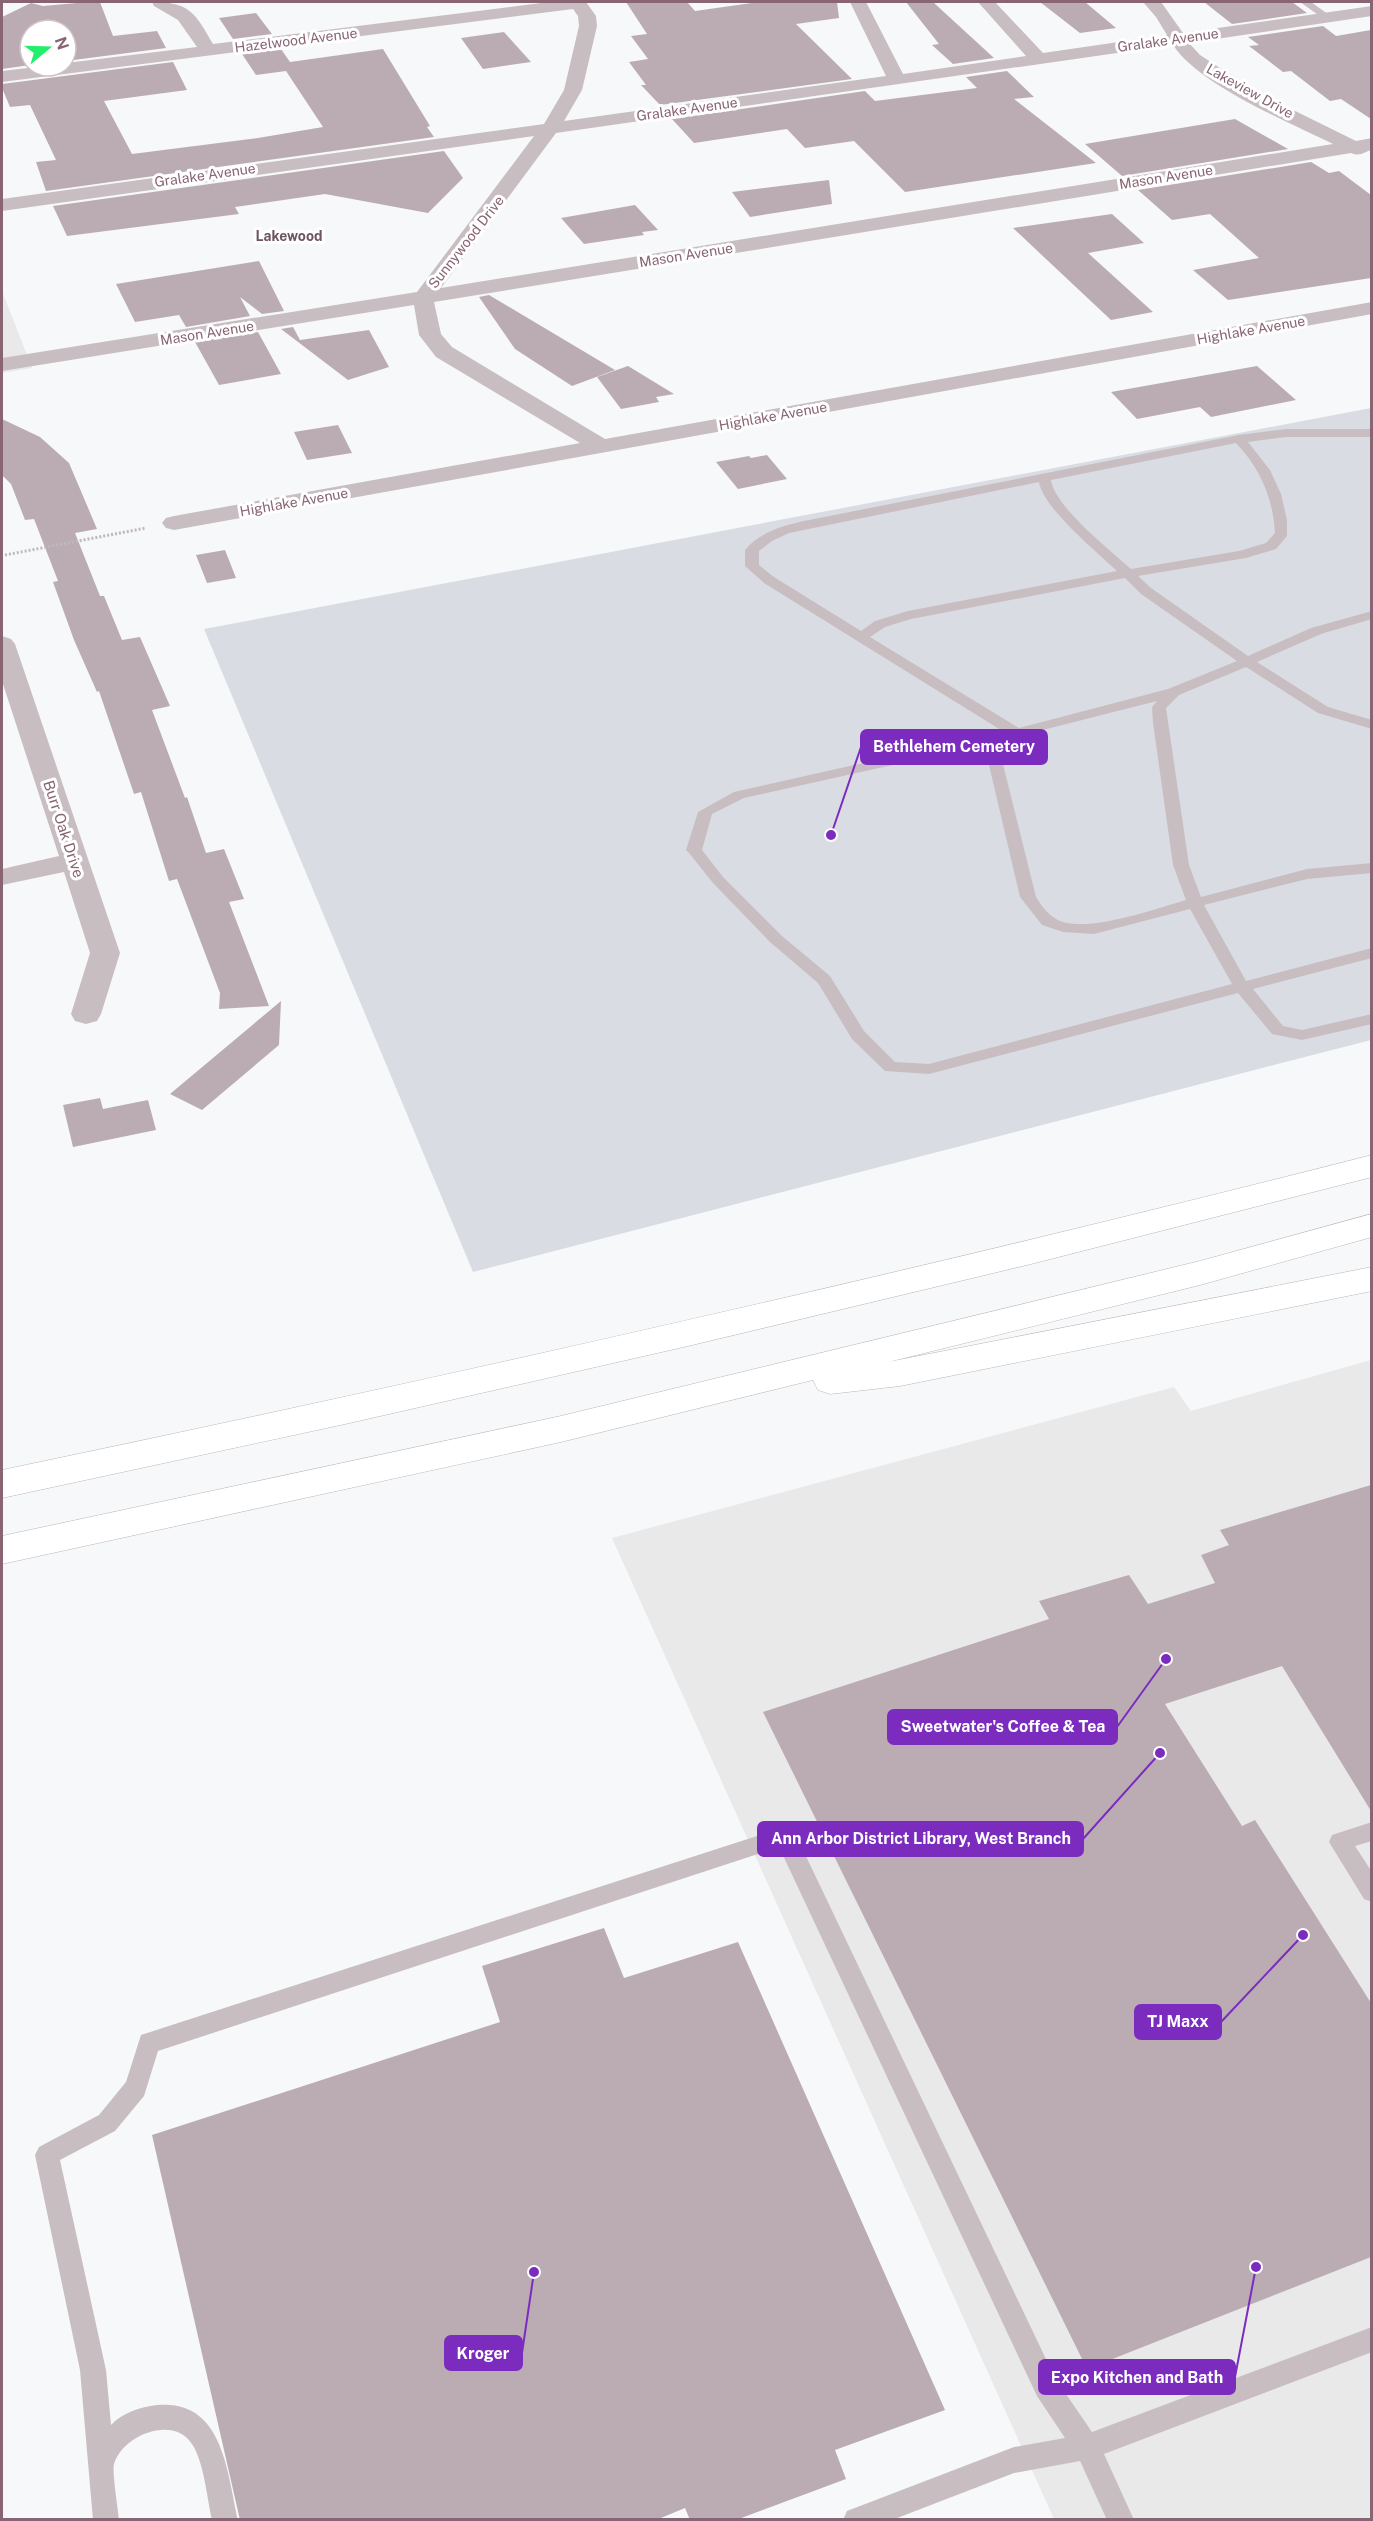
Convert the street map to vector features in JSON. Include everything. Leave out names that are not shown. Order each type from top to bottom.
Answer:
[{"type":"highway","points":[[2,1484],[791,1312],[1091,1240],[1371,1166]]},
{"type":"highway","points":[[2,1550],[561,1429],[1200,1273],[1371,1225]]},
{"type":"highway","points":[[688,1398],[900,1373],[1371,1279]]},
{"type":"street","points":[[160,2],[178,9],[188,19],[209,52]]},
{"type":"street","name":"Hazelwood Avenue","points":[[7,76],[209,52],[578,2]]},
{"type":"street","name":"Sunnywood Drive","points":[[578,2],[587,16],[588,26],[573,90],[551,127],[423,298],[425,320],[430,335],[444,352],[603,447]]},
{"type":"street","points":[[858,2],[897,80]]},
{"type":"street","points":[[986,2],[1038,59]]},
{"type":"street","name":"Lakeview Drive","points":[[1151,2],[1157,6],[1179,39],[1184,51],[1216,73],[1366,149]]},
{"type":"street","name":"Gralake Avenue","points":[[2,205],[897,80],[1371,11]]},
{"type":"street","name":"Mason Avenue","points":[[2,366],[1366,149]]},
{"type":"street","name":"Highlake Avenue","points":[[174,523],[1371,308]]},
{"type":"street","name":"Burr Oak Drive","points":[[2,644],[105,953],[86,1014]]},
{"type":"street","points":[[2,877],[75,861]]},
{"type":"lane","points":[[1305,2],[1327,17]]},
{"type":"lane","points":[[1007,733],[770,580],[752,566],[752,550],[762,539],[783,531],[1239,439],[1286,433],[1371,433]]},
{"type":"lane","points":[[861,637],[880,624],[908,615],[1127,573],[1241,555],[1271,546],[1282,533],[1281,513],[1259,461],[1239,439]]},
{"type":"lane","points":[[1044,477],[1046,489],[1058,507],[1146,591],[1247,662],[1323,710],[1371,725]]},
{"type":"lane","points":[[1371,615],[1347,620],[1300,637],[1216,677],[1174,692],[739,795],[705,812],[694,850],[718,880],[776,939],[824,980],[858,1035],[891,1067],[929,1069],[1371,953]]},
{"type":"lane","points":[[1174,692],[1159,707],[1181,865],[1200,916],[1242,987],[1278,1030],[1294,1034],[1302,1035],[1371,1019]]},
{"type":"lane","points":[[1007,733],[992,748],[1028,897],[1041,917],[1064,929],[1094,929],[1307,874],[1371,868]]},
{"type":"lane","points":[[1371,1831],[1340,1842],[1371,1892]]},
{"type":"lane","points":[[105,2520],[93,2370],[48,2155],[107,2122],[136,2088],[149,2043],[785,1836],[1046,2387],[1087,2447],[1121,2520]]},
{"type":"lane","points":[[856,2520],[1014,2460],[1087,2447],[1371,2339]]},
{"type":"lane","points":[[100,2463],[123,2431],[152,2417],[182,2419],[201,2433],[216,2479],[225,2520]]},
{"type":"path","points":[[5,555],[174,523]]},
{"type":"shaded area","points":[[2,291],[32,368],[2,373]]},
{"type":"shaded area","points":[[1371,408],[1371,1040],[473,1272],[204,629]]},
{"type":"shaded area","points":[[1371,1360],[1371,2519],[1054,2519],[612,1538],[1174,1387],[1191,1411]]},
{"type":"building","points":[[100,2],[113,36],[157,31],[166,48],[78,59],[78,18],[18,18],[18,67],[2,69],[2,17],[31,3],[43,6]]},
{"type":"building","points":[[626,2],[687,2],[695,11],[759,2],[837,2],[839,18],[796,24],[852,79],[660,105],[641,85],[646,85],[629,62],[648,59],[631,36],[647,34]]},
{"type":"building","points":[[906,2],[933,2],[994,58],[953,64],[932,45],[939,44]]},
{"type":"building","points":[[1040,2],[1085,2],[1116,28],[1080,33]]},
{"type":"building","points":[[1204,2],[1292,2],[1307,13],[1232,24]]},
{"type":"building","points":[[256,13],[272,34],[233,39],[219,18]]},
{"type":"building","points":[[1323,26],[1336,36],[1371,30],[1371,119],[1341,99],[1330,101],[1291,71],[1283,72],[1249,46],[1259,45],[1248,37]]},
{"type":"building","points":[[504,32],[531,62],[483,69],[461,38]]},
{"type":"building","points":[[281,49],[290,62],[383,49],[430,126],[427,127],[434,137],[46,191],[36,162],[56,160],[30,105],[10,107],[2,88],[2,84],[49,78],[78,78],[78,74],[173,62],[187,90],[104,101],[132,154],[323,127],[286,71],[256,75],[242,54]]},
{"type":"building","points":[[1007,71],[1034,97],[1014,99],[1096,163],[905,192],[854,141],[805,148],[787,129],[694,143],[672,119],[865,91],[875,101],[977,88],[966,77]]},
{"type":"building","points":[[1235,119],[1288,149],[1122,176],[1085,144]]},
{"type":"building","points":[[444,151],[463,178],[428,213],[325,194],[235,207],[239,214],[67,236],[53,206]]},
{"type":"building","points":[[1311,162],[1329,173],[1339,171],[1371,195],[1371,278],[1228,300],[1193,270],[1259,258],[1210,214],[1172,220],[1138,190]]},
{"type":"building","points":[[829,180],[832,204],[750,217],[732,192]]},
{"type":"building","points":[[635,205],[658,230],[642,232],[644,235],[584,244],[561,218]]},
{"type":"building","points":[[1112,214],[1144,243],[1088,253],[1153,312],[1111,320],[1013,228]]},
{"type":"building","points":[[259,261],[284,311],[262,314],[240,297],[250,316],[186,327],[179,315],[135,322],[116,284]]},
{"type":"building","points":[[489,295],[615,370],[572,386],[515,349],[479,297]]},
{"type":"building","points":[[293,327],[300,340],[369,330],[389,367],[348,380],[281,329]]},
{"type":"building","points":[[258,332],[281,374],[219,385],[195,342]]},
{"type":"building","points":[[628,366],[674,394],[656,397],[659,402],[621,409],[597,377]]},
{"type":"building","points":[[1257,366],[1296,400],[1211,417],[1200,407],[1137,419],[1111,392]]},
{"type":"building","points":[[2,419],[40,437],[69,463],[97,529],[75,533],[100,596],[104,596],[122,640],[140,637],[170,706],[152,710],[185,798],[187,797],[206,853],[224,849],[244,899],[229,902],[269,1006],[219,1009],[220,993],[177,879],[169,881],[141,792],[134,794],[99,691],[97,692],[74,640],[53,582],[58,581],[34,519],[25,520],[11,484],[2,475]]},
{"type":"building","points":[[338,425],[352,453],[307,460],[294,432]]},
{"type":"building","points":[[767,455],[787,479],[738,489],[716,462],[749,456],[751,458]]},
{"type":"building","points":[[225,550],[236,578],[207,583],[196,555]]},
{"type":"building","points":[[281,1001],[279,1045],[202,1110],[170,1094]]},
{"type":"building","points":[[100,1098],[103,1109],[148,1100],[156,1130],[73,1147],[63,1105]]},
{"type":"building","points":[[1371,1485],[1371,1811],[1282,1666],[1165,1704],[1242,1826],[1255,1820],[1371,2003],[1371,2257],[1087,2369],[763,1712],[1049,1619],[1039,1601],[1129,1575],[1148,1604],[1215,1583],[1201,1555],[1229,1545],[1220,1530]]},
{"type":"building","points":[[604,1928],[624,1978],[738,1942],[945,2410],[835,2450],[846,2479],[736,2520],[690,2520],[685,2508],[656,2520],[240,2520],[152,2135],[500,2022],[482,1966]]},
{"type":"place","name":"Bethlehem Cemetery","points":[[831,835]]},
{"type":"place","name":"Sweetwater's Coffee & Tea","points":[[1166,1659]]},
{"type":"place","name":"Ann Arbor District Library, West Branch","points":[[1160,1753]]},
{"type":"place","name":"TJ Maxx","points":[[1303,1935]]},
{"type":"place","name":"Expo Kitchen and Bath","points":[[1256,2267]]},
{"type":"place","name":"Kroger","points":[[534,2272]]},
{"type":"district","name":"Lakewood","points":[[289,236]]}]
